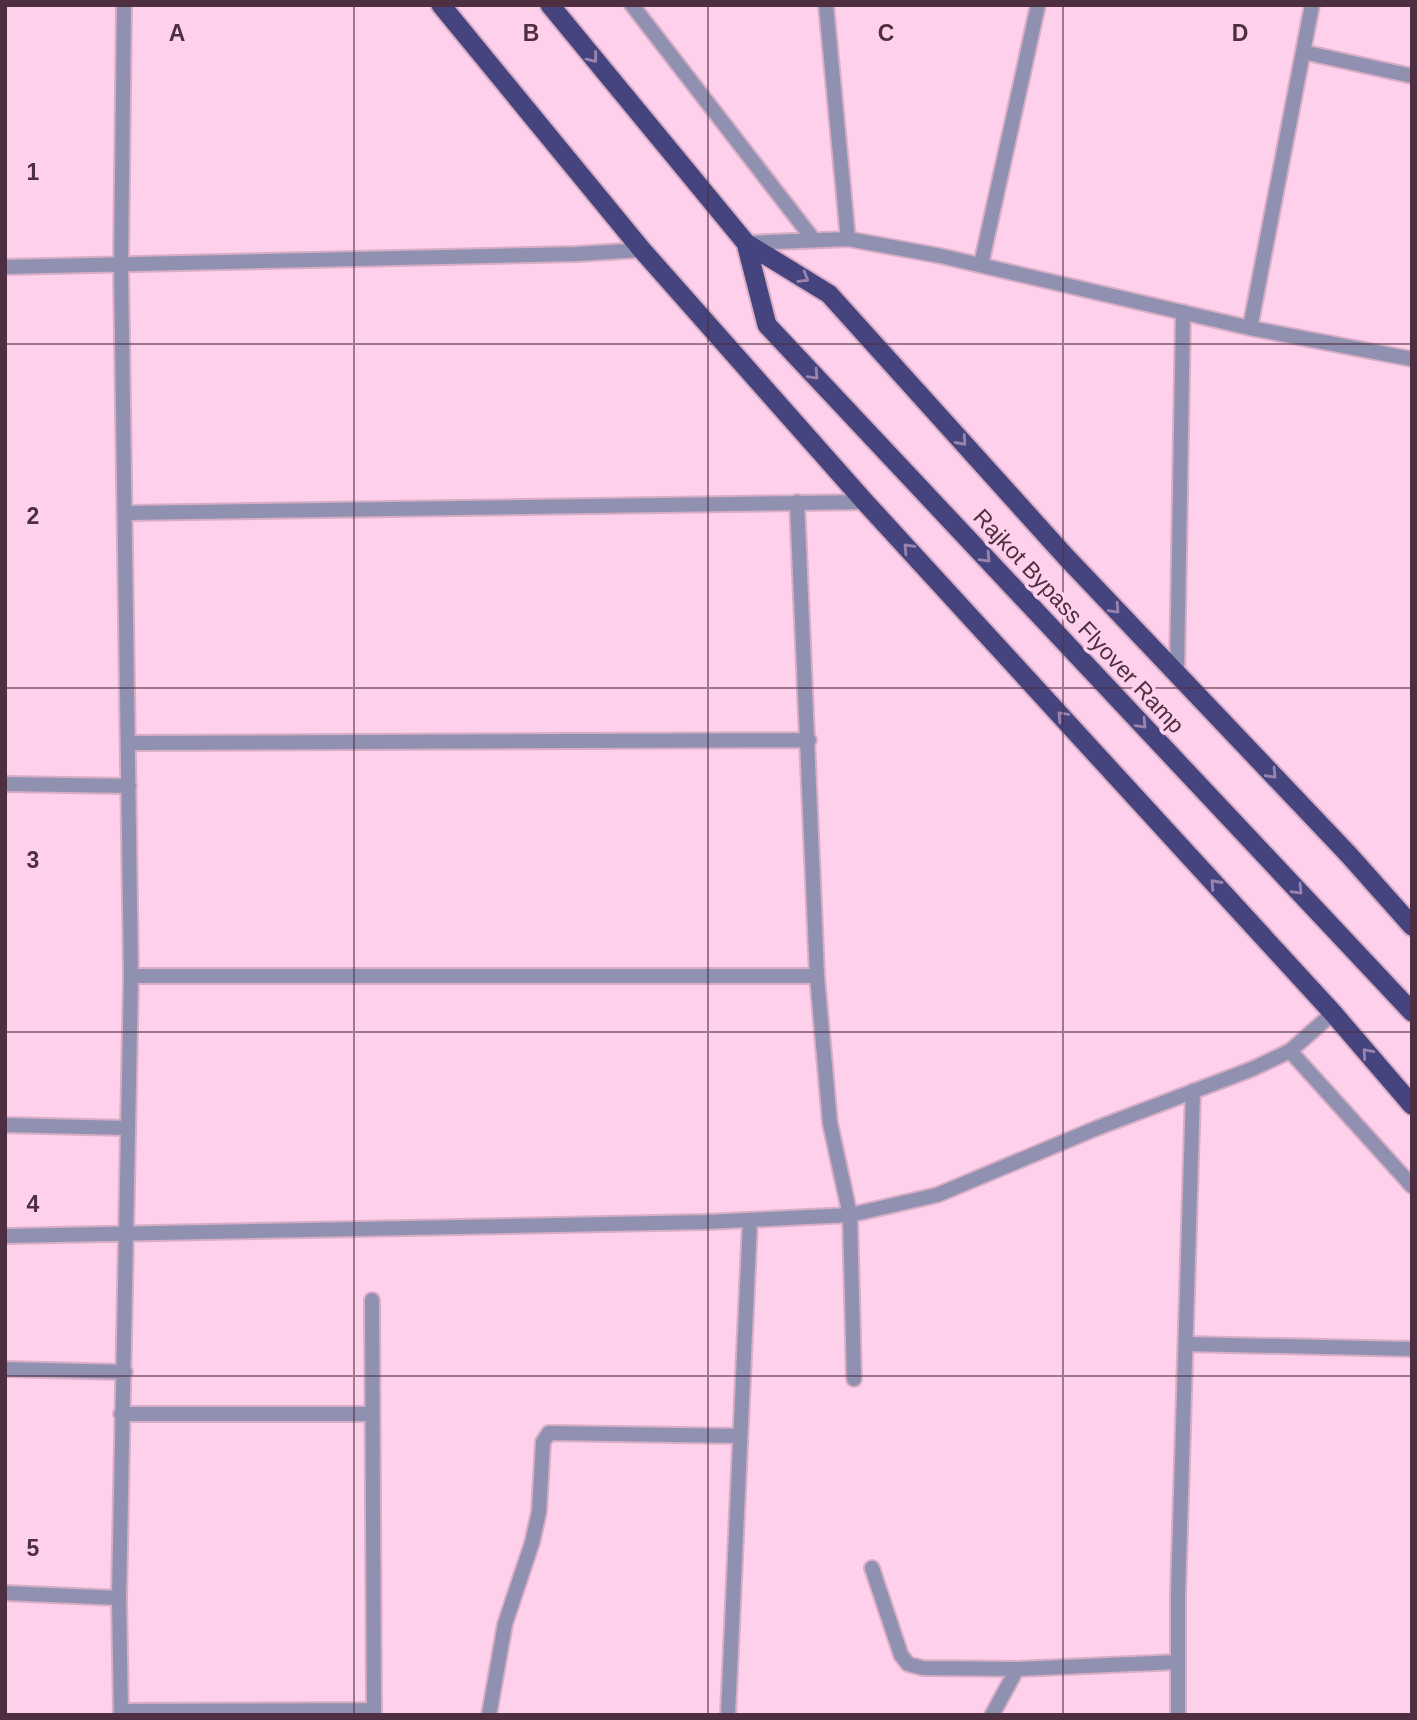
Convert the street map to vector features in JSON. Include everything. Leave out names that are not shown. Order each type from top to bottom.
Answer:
[{"type":"highway","points":[[441,5],[642,250],[865,502],[1332,1013],[1412,1105]]},
{"type":"highway","points":[[550,5],[746,243],[829,294],[1066,557],[1412,926]]},
{"type":"highway","name":"Rajkot Bypass Flyover Ramp","points":[[746,243],[767,325],[1412,1012]]},
{"type":"street","points":[[124,5],[121,265],[127,513],[131,976],[125,1372],[121,1414],[121,1713],[374,1712],[372,1300]]},
{"type":"street","points":[[632,5],[813,239]]},
{"type":"street","points":[[826,5],[848,239]]},
{"type":"street","points":[[981,265],[1038,5]]},
{"type":"street","points":[[1250,328],[1312,5]]},
{"type":"street","points":[[1303,52],[1412,76]]},
{"type":"street","points":[[746,243],[848,239],[981,265],[1250,328],[1412,359]]},
{"type":"street","points":[[5,267],[576,254],[642,250]]},
{"type":"street","points":[[1177,674],[1184,312]]},
{"type":"street","points":[[797,502],[817,976],[831,1123],[850,1215],[854,1380]]},
{"type":"street","points":[[127,513],[865,502]]},
{"type":"street","points":[[128,743],[809,740]]},
{"type":"street","points":[[5,784],[129,786]]},
{"type":"street","points":[[131,976],[817,976]]},
{"type":"street","points":[[5,1236],[750,1220],[850,1215],[937,1195],[1290,1051],[1332,1013]]},
{"type":"street","points":[[1290,1051],[1412,1186]]},
{"type":"street","points":[[1178,1715],[1193,1091]]},
{"type":"street","points":[[5,1125],[127,1128]]},
{"type":"street","points":[[728,1715],[750,1220]]},
{"type":"street","points":[[1186,1344],[1412,1349]]},
{"type":"street","points":[[5,1369],[125,1372]]},
{"type":"street","points":[[121,1414],[371,1415]]},
{"type":"street","points":[[489,1715],[505,1623],[532,1543],[539,1512],[543,1442],[549,1433],[564,1431],[740,1436]]},
{"type":"street","points":[[872,1569],[901,1655],[908,1664],[923,1668],[1017,1669],[1178,1662]]},
{"type":"street","points":[[5,1593],[119,1598]]},
{"type":"street","points":[[992,1715],[1017,1669]]}]
